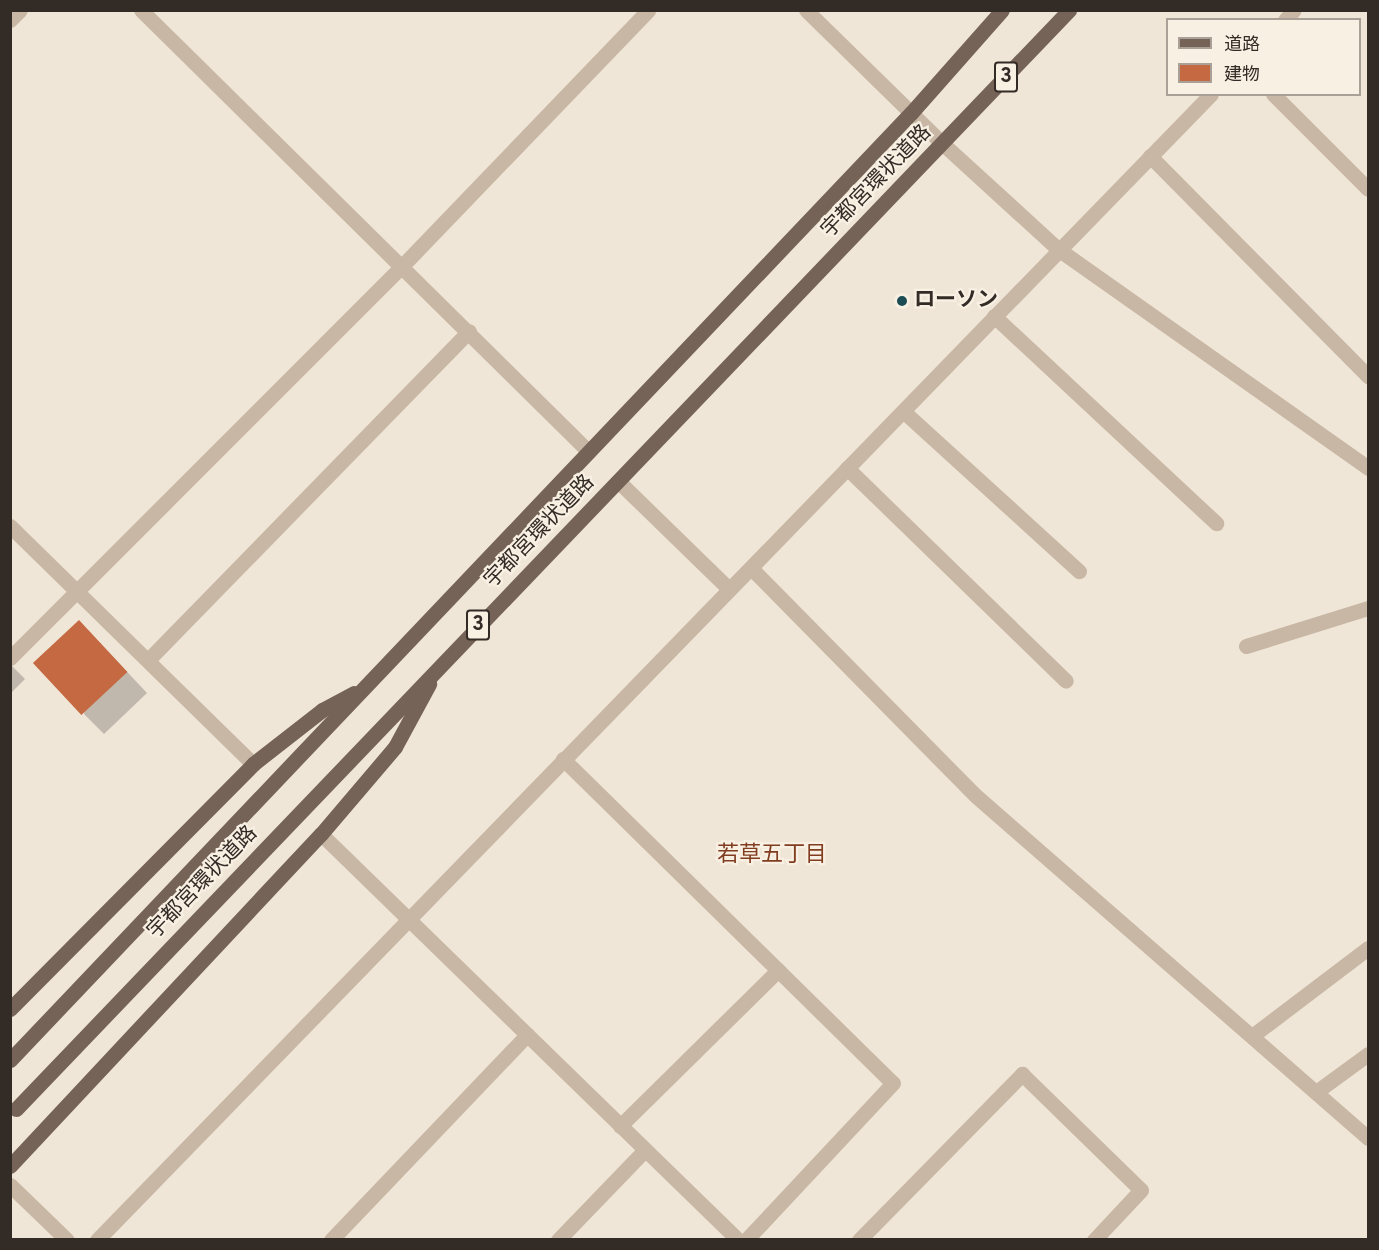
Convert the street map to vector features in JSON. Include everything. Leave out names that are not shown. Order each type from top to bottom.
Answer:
[{"type":"main road","name":"宇都宮環状道路","points":[[10,1060],[911,113],[1002,10]]},
{"type":"main road","name":"宇都宮環状道路","points":[[16,1109],[1069,10]]},
{"type":"main road","name":"3","points":[[10,1166],[321,834],[395,747],[439,665]]},
{"type":"main road","name":"3","points":[[10,1009],[253,764],[322,710],[367,686]]},
{"type":"street","points":[[10,20],[20,10]]},
{"type":"street","points":[[141,10],[590,452]]},
{"type":"street","points":[[10,658],[402,266],[648,10]]},
{"type":"street","points":[[806,10],[943,144],[1058,249],[1368,468]]},
{"type":"street","points":[[97,1239],[1209,96]]},
{"type":"street","points":[[1275,96],[1368,189]]},
{"type":"street","points":[[1150,156],[1368,376]]},
{"type":"street","points":[[994,316],[1216,523]]},
{"type":"street","points":[[149,659],[469,331]]},
{"type":"street","points":[[903,411],[1079,571]]},
{"type":"street","points":[[847,468],[1066,681]]},
{"type":"street","points":[[618,481],[729,589]]},
{"type":"street","points":[[10,526],[149,659],[253,764]]},
{"type":"street","points":[[751,568],[976,796],[1368,1138]]},
{"type":"street","points":[[1246,646],[1368,608]]},
{"type":"street","points":[[563,759],[893,1083],[746,1239]]},
{"type":"street","points":[[321,834],[738,1239]]},
{"type":"street","points":[[1252,1036],[1368,948]]},
{"type":"street","points":[[620,1126],[778,970]]},
{"type":"street","points":[[331,1239],[526,1035]]},
{"type":"street","points":[[1316,1092],[1368,1054]]},
{"type":"street","points":[[859,1239],[1022,1074],[1141,1190],[1094,1239]]},
{"type":"street","points":[[558,1239],[645,1150]]},
{"type":"street","points":[[10,1185],[66,1239]]},
{"type":"building","points":[[79,620],[127,672],[81,715],[33,663]]},
{"type":"place","name":"ローソン","points":[[902,301]]},
{"type":"district","name":"若草五丁目","points":[[772,856]]}]
